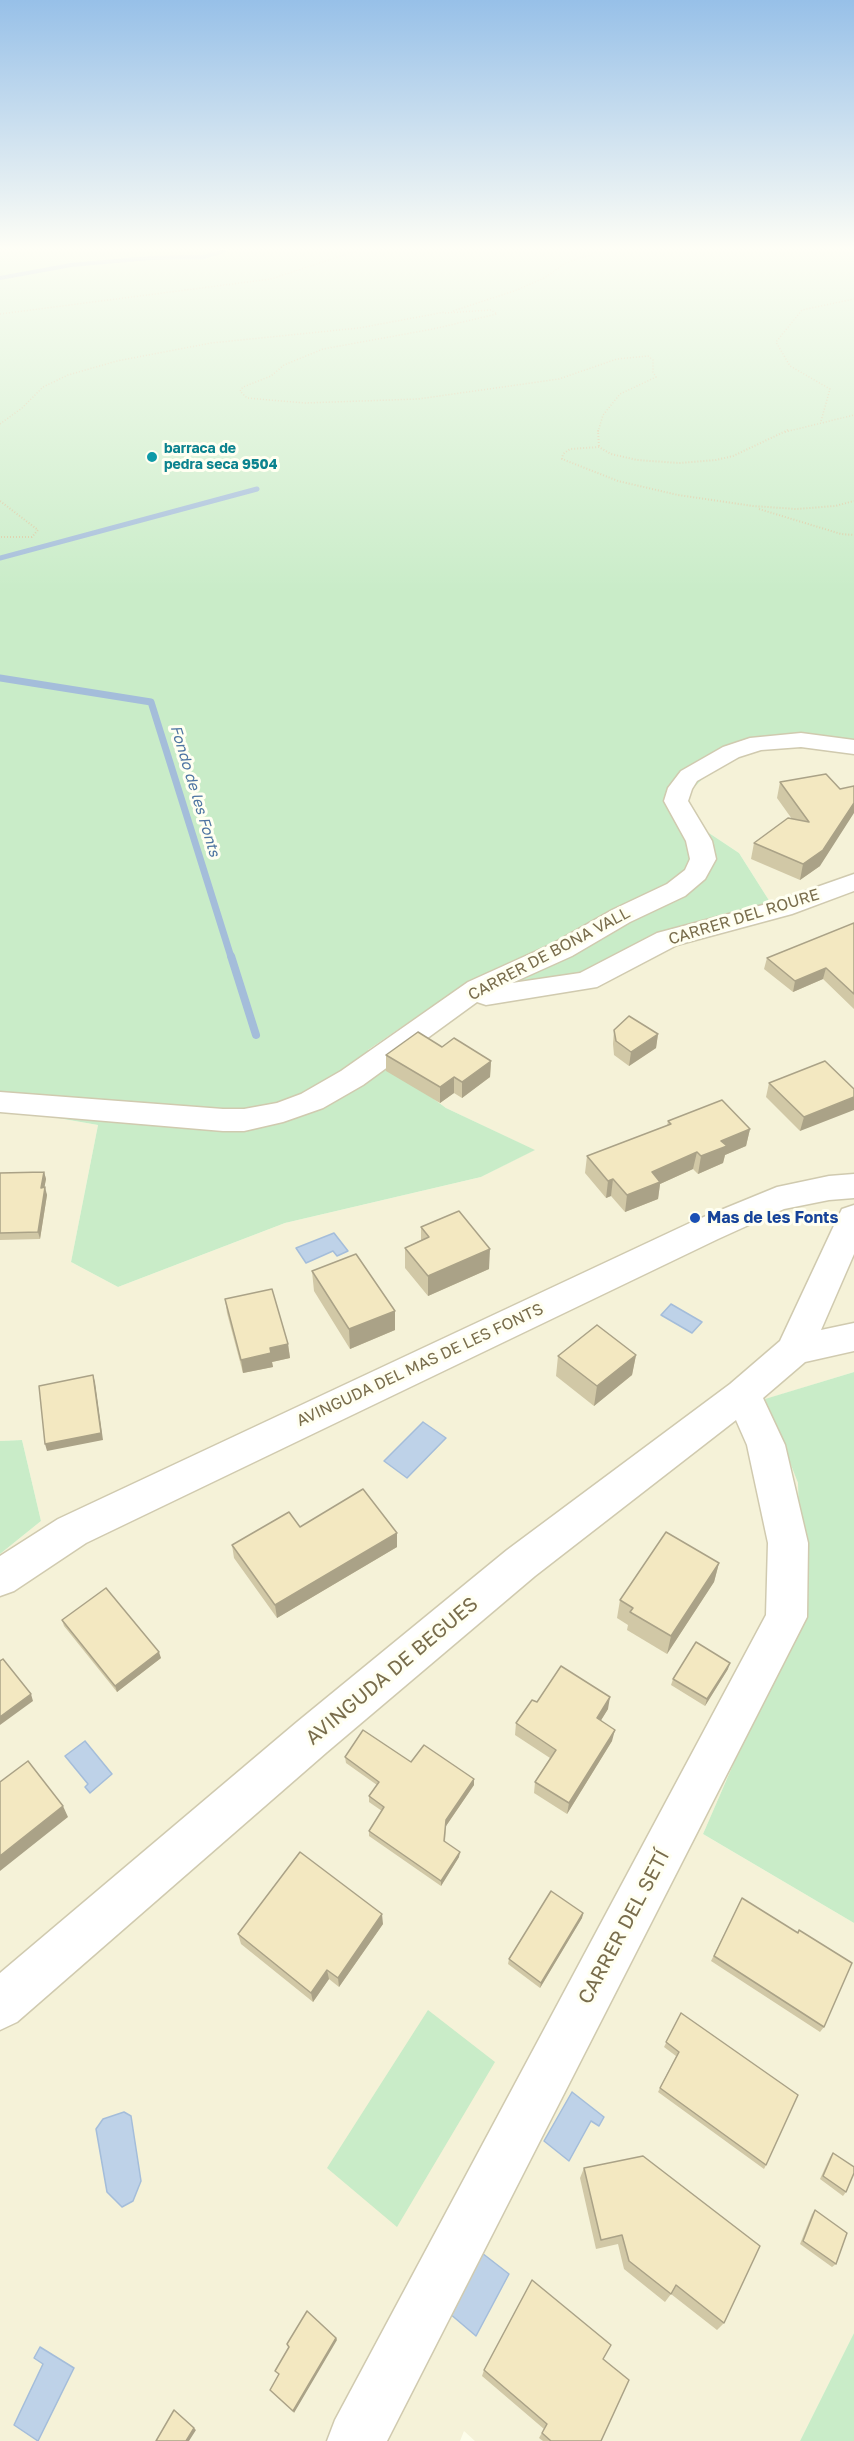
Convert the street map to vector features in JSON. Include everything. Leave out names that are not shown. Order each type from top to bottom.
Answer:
[{"type":"street","name":"CARRER DE BONA VALL","points":[[0,1102],[244,1120],[283,1112],[312,1101],[352,1078],[478,988],[562,950],[621,916],[676,890],[696,874],[703,859],[699,842],[676,801],[680,788],[689,777],[708,764],[731,752],[758,743],[801,740],[854,747]]},
{"type":"street","name":"CARRER DEL ROURE","points":[[462,999],[587,981],[667,939],[783,908],[854,882]]},
{"type":"street","points":[[854,1174],[854,1186]]},
{"type":"street","name":"AVINGUDA DEL MAS DE LES FONTS","points":[[0,1578],[72,1531],[705,1230],[777,1199],[829,1188],[854,1186]]},
{"type":"street","name":"AVINGUDA DE BEGUES","points":[[0,2005],[312,1737],[512,1571],[743,1394],[794,1350],[854,1217]]},
{"type":"street","name":"AVINGUDA DE BEGUES","points":[[794,1350],[854,1337]]},
{"type":"street","name":"CARRER DEL SETÍ","points":[[356,2441],[786,1617],[788,1543],[766,1445],[743,1394]]},
{"type":"path","points":[[0,424],[22,408],[43,387],[55,381],[108,365]]},
{"type":"path","points":[[286,365],[271,376],[243,387],[240,392],[247,398],[305,403],[446,396],[560,379],[601,365]]},
{"type":"path","points":[[599,447],[597,435],[603,415],[620,394],[656,377],[653,365]]},
{"type":"path","points":[[789,365],[830,389],[821,422]]},
{"type":"path","points":[[854,415],[789,429],[733,456],[716,460],[679,463],[637,460],[611,454],[599,447],[570,449],[563,454],[562,459],[618,481],[678,495],[753,506],[796,509],[835,506],[854,501]]},
{"type":"path","points":[[0,501],[38,530],[32,537],[0,537]]},
{"type":"path","points":[[753,506],[841,534],[854,535]]},
{"type":"shaded area","points":[[801,745],[854,754],[854,1372],[766,1399],[798,1483],[801,1608],[703,1834],[854,1923],[854,2333],[800,2441],[475,2441],[464,2431],[460,2441],[0,2441],[0,1554],[41,1521],[22,1440],[0,1441],[0,1108],[98,1125],[71,1262],[118,1287],[285,1223],[481,1177],[534,1150],[446,1108],[368,1051],[463,985],[583,977],[665,935],[770,902],[739,853],[697,825],[683,799],[711,770],[758,750]]},
{"type":"green space","points":[[0,365],[854,365],[854,754],[801,745],[758,750],[711,770],[683,799],[697,825],[739,853],[770,902],[665,935],[583,977],[463,985],[368,1050],[446,1108],[535,1150],[481,1177],[285,1223],[118,1287],[71,1262],[98,1125],[0,1108]]},
{"type":"green space","points":[[854,1372],[854,1923],[703,1834],[801,1608],[798,1483],[765,1399]]},
{"type":"green space","points":[[22,1440],[41,1521],[0,1554],[0,1441]]},
{"type":"green space","points":[[428,2010],[495,2062],[397,2227],[327,2168]]},
{"type":"green space","points":[[854,2333],[854,2441],[800,2441]]},
{"type":"water","points":[[334,1233],[348,1251],[337,1256],[333,1251],[306,1263],[296,1248]]},
{"type":"water","points":[[671,1304],[702,1322],[692,1333],[661,1315]]},
{"type":"water","points":[[423,1422],[446,1438],[407,1478],[384,1461]]},
{"type":"water","points":[[85,1741],[112,1774],[90,1793],[85,1787],[88,1784],[65,1756]]},
{"type":"water","points":[[572,2092],[604,2117],[599,2126],[591,2121],[569,2161],[544,2141]]},
{"type":"water","points":[[124,2112],[131,2116],[141,2181],[133,2201],[122,2207],[107,2192],[96,2129],[103,2119]]},
{"type":"water","points":[[482,2253],[509,2274],[476,2336],[449,2313]]},
{"type":"water","points":[[40,2347],[74,2368],[38,2441],[14,2425],[43,2364],[34,2358]]},
{"type":"building","points":[[826,774],[840,789],[854,786],[854,803],[823,850],[803,864],[754,843],[788,818],[809,822],[780,782]]},
{"type":"building","points":[[854,923],[854,994],[826,968],[795,981],[767,958]]},
{"type":"building","points":[[629,1016],[658,1034],[631,1052],[616,1041],[614,1030]]},
{"type":"building","points":[[418,1032],[442,1047],[454,1038],[491,1061],[462,1082],[454,1077],[440,1087],[386,1055]]},
{"type":"building","points":[[825,1061],[854,1089],[854,1097],[804,1117],[769,1083]]},
{"type":"building","points":[[722,1100],[750,1129],[721,1141],[727,1146],[701,1156],[697,1152],[652,1172],[660,1182],[627,1195],[613,1179],[608,1181],[587,1156],[671,1124],[668,1121]]},
{"type":"building","points":[[44,1172],[41,1188],[45,1187],[38,1232],[0,1233],[0,1173]]},
{"type":"building","points":[[459,1211],[490,1249],[428,1276],[405,1248],[429,1237],[421,1227]]},
{"type":"building","points":[[356,1254],[395,1311],[349,1329],[312,1271]]},
{"type":"building","points":[[272,1289],[288,1344],[270,1348],[271,1353],[241,1360],[225,1299]]},
{"type":"building","points":[[597,1325],[636,1355],[597,1386],[558,1356]]},
{"type":"building","points":[[93,1375],[101,1433],[45,1444],[39,1386]]},
{"type":"building","points":[[363,1489],[397,1533],[275,1605],[232,1545],[289,1512],[300,1527]]},
{"type":"building","points":[[666,1532],[719,1563],[671,1636],[630,1612],[633,1608],[620,1600]]},
{"type":"building","points":[[106,1588],[159,1652],[115,1686],[62,1620]]},
{"type":"building","points":[[696,1642],[730,1663],[707,1699],[673,1679]]},
{"type":"building","points":[[3,1659],[31,1694],[0,1717],[0,1661]]},
{"type":"building","points":[[561,1666],[610,1697],[597,1718],[615,1730],[569,1803],[535,1782],[556,1750],[516,1723],[532,1700],[537,1702]]},
{"type":"building","points":[[363,1730],[411,1762],[424,1745],[474,1779],[446,1820],[444,1841],[460,1852],[441,1881],[369,1831],[384,1807],[369,1796],[379,1782],[345,1757]]},
{"type":"building","points":[[28,1761],[63,1806],[0,1856],[0,1782]]},
{"type":"building","points":[[300,1852],[382,1914],[338,1978],[327,1970],[311,1993],[238,1934]]},
{"type":"building","points":[[551,1891],[583,1913],[541,1983],[509,1959]]},
{"type":"building","points":[[742,1898],[852,1963],[824,2027],[714,1956]]},
{"type":"building","points":[[681,2013],[798,2095],[766,2165],[660,2088],[679,2052],[666,2042]]},
{"type":"building","points":[[833,2153],[854,2167],[854,2173],[846,2192],[823,2176]]},
{"type":"building","points":[[643,2156],[760,2246],[724,2323],[676,2285],[671,2294],[629,2261],[622,2235],[601,2240],[584,2168]]},
{"type":"building","points":[[815,2210],[847,2233],[836,2264],[803,2241]]},
{"type":"building","points":[[532,2280],[611,2345],[603,2359],[629,2380],[601,2441],[551,2441],[542,2433],[547,2424],[484,2370]]},
{"type":"building","points":[[307,2311],[336,2338],[293,2411],[270,2390],[279,2374],[275,2371],[289,2347],[287,2344]]},
{"type":"building","points":[[174,2410],[194,2428],[186,2441],[156,2441]]},
{"type":"waterway","points":[[0,558],[257,489]]},
{"type":"waterway","name":"Fondo de les Fonts","points":[[0,678],[151,702],[231,957]]},
{"type":"waterway","name":"Fondo de les Fonts","points":[[231,956],[256,1035]]},
{"type":"place","name":"barraca de pedra seca 9504","points":[[152,457]]},
{"type":"place","name":"Mas de les Fonts","points":[[695,1218]]}]
